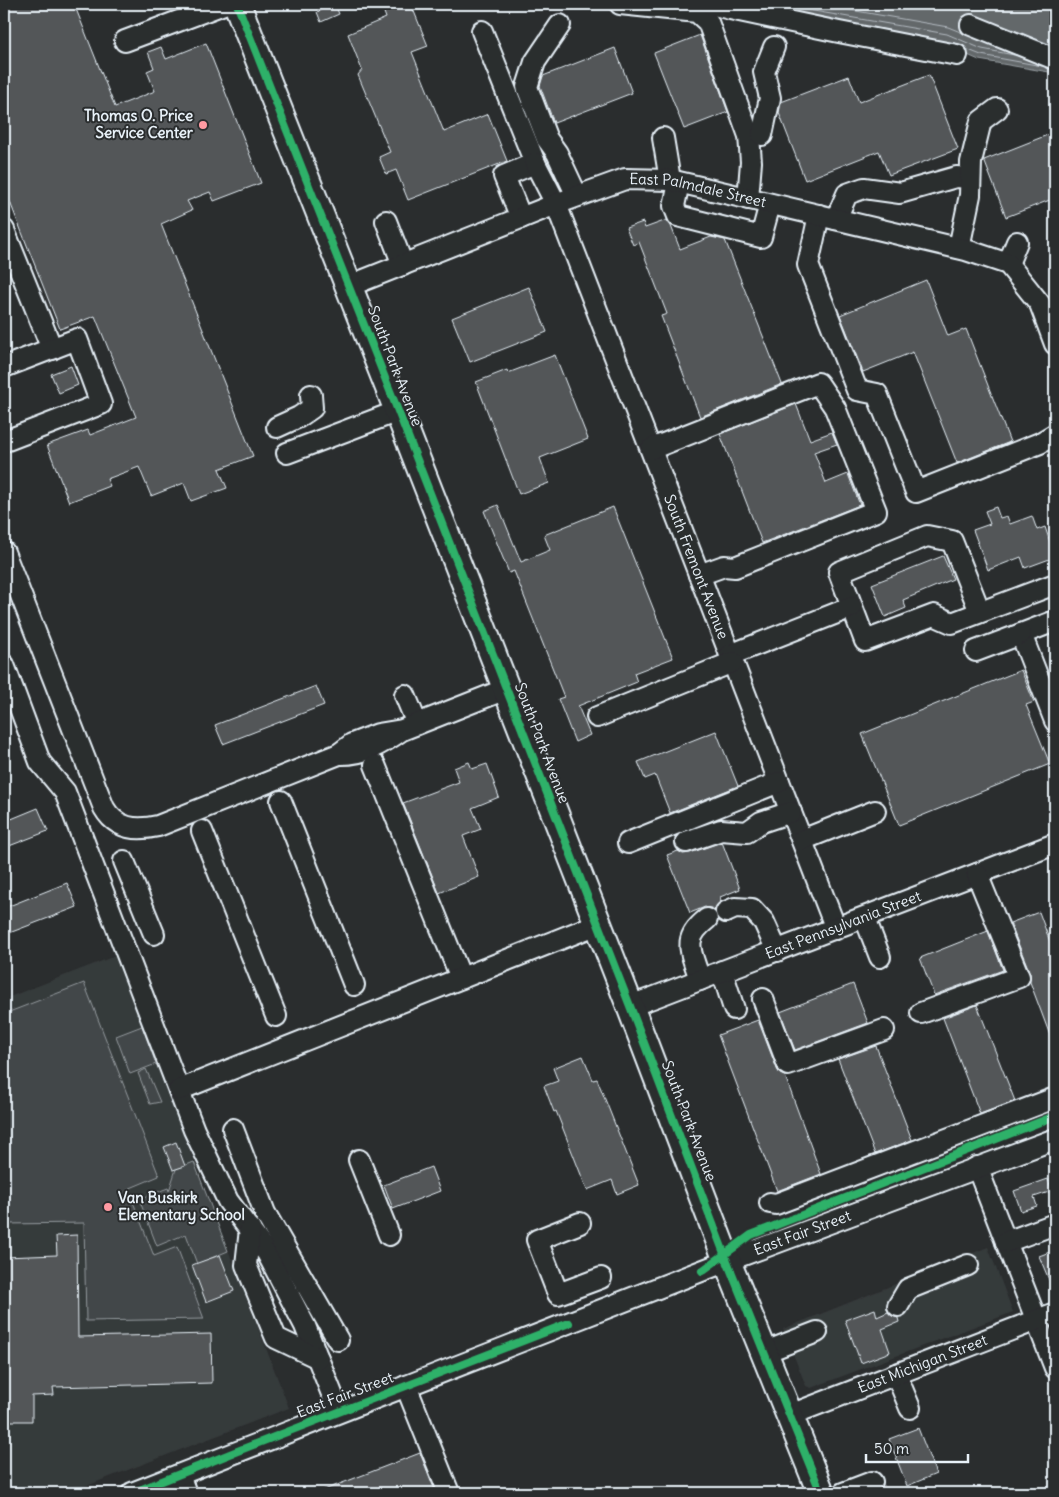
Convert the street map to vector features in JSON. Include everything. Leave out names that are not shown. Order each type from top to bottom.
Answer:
[{"type":"main road","name":"South Park Avenue","points":[[237,4],[630,1006],[727,1261],[821,1493]]},
{"type":"street","points":[[125,41],[224,4]]},
{"type":"street","points":[[711,4],[957,55]]},
{"type":"street","points":[[616,7],[697,12],[708,22],[749,136],[751,162],[748,199]]},
{"type":"street","points":[[560,25],[535,62],[527,87],[546,139],[558,153],[577,196]]},
{"type":"street","points":[[971,25],[1055,59]]},
{"type":"street","name":"South Fremont Avenue","points":[[482,31],[535,163],[556,204],[836,929]]},
{"type":"street","points":[[762,135],[770,98],[764,72],[774,47]]},
{"type":"street","points":[[959,248],[970,195],[971,162],[981,121],[997,109]]},
{"type":"street","points":[[663,138],[674,181],[674,206],[678,216],[761,238],[770,204]]},
{"type":"street","points":[[520,218],[504,176],[535,163]]},
{"type":"street","points":[[970,178],[956,177],[900,194],[864,188],[847,194],[827,217],[808,265],[857,390],[877,394],[916,492],[1040,444],[1055,434]]},
{"type":"street","name":"East Palmdale Street","points":[[349,286],[556,204],[625,179],[674,181],[959,248],[1008,264]]},
{"type":"street","points":[[386,221],[403,265]]},
{"type":"street","points":[[5,234],[52,349]]},
{"type":"street","points":[[1017,242],[1008,264],[1040,304],[1055,344]]},
{"type":"street","points":[[4,367],[77,339],[102,404],[5,440]]},
{"type":"street","points":[[650,449],[818,383],[835,408],[876,511],[735,567],[724,566],[699,575]]},
{"type":"street","points":[[277,427],[300,417],[312,408],[311,395]]},
{"type":"street","points":[[287,453],[398,411]]},
{"type":"street","points":[[980,612],[952,542],[927,536],[839,572],[866,641],[934,615],[952,623],[1055,584]]},
{"type":"street","points":[[4,552],[11,589],[104,808],[116,823],[126,827],[138,829],[158,826],[339,754],[360,740],[410,727],[506,689]]},
{"type":"street","points":[[597,717],[852,607]]},
{"type":"street","points":[[976,651],[1055,621]]},
{"type":"street","points":[[1021,634],[1055,721]]},
{"type":"street","points":[[4,666],[40,762],[65,792],[194,1130],[228,1201],[267,1253],[306,1326],[338,1412]]},
{"type":"street","points":[[405,695],[410,727]]},
{"type":"street","points":[[375,765],[460,978]]},
{"type":"street","points":[[628,842],[779,782]]},
{"type":"street","points":[[281,801],[354,985]]},
{"type":"street","points":[[802,840],[876,811]]},
{"type":"street","points":[[686,842],[721,830],[747,832],[761,822],[791,812]]},
{"type":"street","points":[[202,831],[276,1016]]},
{"type":"street","name":"East Pennsylvania Street","points":[[630,1006],[1055,844]]},
{"type":"street","points":[[124,861],[154,934]]},
{"type":"street","points":[[921,1014],[1019,977],[977,874]]},
{"type":"street","points":[[726,912],[735,908],[752,909],[764,922],[776,951]]},
{"type":"street","points":[[865,918],[880,957]]},
{"type":"street","points":[[700,980],[691,950],[690,938],[697,927],[707,919]]},
{"type":"street","points":[[179,1090],[598,924]]},
{"type":"street","points":[[722,971],[734,1009]]},
{"type":"street","points":[[763,999],[788,1065],[884,1030]]},
{"type":"street","points":[[770,1203],[776,1204],[1055,1098]]},
{"type":"street","points":[[233,1129],[266,1213],[338,1340]]},
{"type":"street","name":"East Fair Street","points":[[132,1493],[182,1484],[338,1412],[727,1261],[1055,1139]]},
{"type":"street","points":[[359,1160],[389,1235]]},
{"type":"street","points":[[977,1167],[1055,1368]]},
{"type":"street","points":[[569,1323],[536,1240],[580,1223]]},
{"type":"street","points":[[1006,1242],[1055,1224]]},
{"type":"street","points":[[250,1230],[246,1265],[276,1338],[318,1358]]},
{"type":"street","points":[[898,1306],[908,1289],[968,1265]]},
{"type":"street","points":[[558,1294],[601,1278]]},
{"type":"street","name":"East Michigan Street","points":[[790,1415],[1055,1313]]},
{"type":"street","points":[[765,1352],[817,1332]]},
{"type":"street","points":[[896,1374],[910,1408]]},
{"type":"street","points":[[406,1386],[449,1493]]},
{"type":"street","points":[[843,1493],[872,1482]]},
{"type":"shaded area","name":"Van Buskirk Elementary School","points":[[115,956],[289,1408],[68,1493],[4,1493],[4,999]]},
{"type":"shaded area","points":[[84,983],[159,1176],[128,1189],[154,1256],[177,1247],[204,1319],[86,1321],[84,1223],[6,1224],[4,1218],[4,1014]]},
{"type":"shaded area","points":[[142,1026],[156,1064],[130,1074],[116,1036]]},
{"type":"shaded area","points":[[146,1069],[160,1102],[150,1104],[138,1073]]},
{"type":"shaded area","points":[[194,1162],[228,1251],[197,1264],[186,1234],[157,1246],[139,1199],[168,1188],[169,1191],[176,1169]]},
{"type":"shaded area","points":[[988,1247],[1013,1312],[811,1388],[806,1386],[783,1329]]},
{"type":"water","points":[[728,4],[1055,4],[1055,73],[979,60],[945,45]]},
{"type":"building","points":[[4,4],[74,4],[115,107],[155,91],[147,71],[154,68],[148,52],[161,47],[166,59],[206,43],[261,183],[214,201],[210,192],[187,201],[192,210],[161,224],[253,456],[219,469],[227,488],[191,501],[184,483],[151,496],[139,467],[107,479],[110,486],[69,502],[47,445],[88,430],[90,435],[136,417],[95,316],[60,329],[4,187]]},
{"type":"building","points":[[335,4],[339,14],[321,22],[317,12]]},
{"type":"building","points":[[381,4],[411,4],[428,46],[412,52],[444,132],[488,114],[507,161],[408,200],[396,170],[386,174],[379,157],[390,152],[358,75],[362,70],[348,34],[386,18]]},
{"type":"building","points":[[700,35],[728,112],[684,129],[654,53]]},
{"type":"building","points":[[615,48],[632,93],[554,123],[540,86],[543,76]]},
{"type":"building","points":[[929,75],[958,149],[889,175],[879,151],[805,180],[779,113],[781,102],[849,76],[859,102]]},
{"type":"building","points":[[1055,132],[1055,198],[1006,217],[984,160]]},
{"type":"building","points":[[667,220],[680,249],[711,237],[725,240],[782,384],[700,417],[661,316],[667,314],[639,242],[633,245],[626,228],[643,222],[645,228]]},
{"type":"building","points":[[926,280],[948,336],[966,329],[1010,442],[957,463],[913,352],[863,372],[840,315]]},
{"type":"building","points":[[529,287],[547,332],[470,362],[452,318]]},
{"type":"building","points":[[555,355],[588,439],[540,458],[549,483],[519,494],[476,382],[507,370],[508,373]]},
{"type":"building","points":[[71,366],[78,385],[59,393],[51,374]]},
{"type":"building","points":[[796,404],[810,440],[832,432],[837,444],[814,452],[826,483],[848,474],[860,505],[762,543],[720,434]]},
{"type":"building","points":[[498,505],[521,562],[550,550],[544,535],[613,507],[673,658],[634,673],[637,682],[578,706],[590,735],[575,742],[558,699],[564,697],[514,571],[509,573],[484,511]]},
{"type":"building","points":[[996,507],[1000,518],[1007,516],[1010,524],[1032,516],[1037,530],[1045,527],[1055,557],[1025,568],[1021,557],[988,570],[973,530],[990,524],[985,511]]},
{"type":"building","points":[[943,556],[953,579],[903,600],[906,608],[885,617],[872,584]]},
{"type":"building","points":[[1021,670],[1034,702],[1026,705],[1050,764],[899,825],[862,734]]},
{"type":"building","points":[[316,686],[324,705],[223,744],[215,725]]},
{"type":"building","points":[[716,731],[738,786],[670,813],[655,775],[645,779],[638,762]]},
{"type":"building","points":[[469,762],[472,769],[487,764],[499,797],[472,808],[481,829],[463,836],[479,877],[439,893],[403,803],[459,782],[454,768]]},
{"type":"building","points":[[38,808],[48,831],[4,848],[4,822]]},
{"type":"building","points":[[722,842],[740,889],[720,897],[721,901],[714,910],[705,907],[690,913],[667,855],[678,851],[683,854],[690,853]]},
{"type":"building","points":[[67,883],[77,907],[4,935],[4,908]]},
{"type":"building","points":[[1039,912],[1055,955],[1054,1046],[1030,982],[1030,973],[1010,923]]},
{"type":"building","points":[[988,931],[1003,970],[934,995],[920,958]]},
{"type":"building","points":[[853,984],[868,1023],[795,1050],[780,1012]]},
{"type":"building","points":[[977,1005],[1015,1101],[980,1114],[943,1018]]},
{"type":"building","points":[[758,1020],[777,1069],[780,1074],[785,1076],[821,1174],[777,1191],[718,1035]]},
{"type":"building","points":[[876,1046],[912,1140],[875,1154],[838,1059]]},
{"type":"building","points":[[583,1056],[593,1080],[597,1079],[639,1185],[617,1194],[612,1180],[587,1190],[556,1111],[554,1112],[544,1086],[558,1081],[553,1068]]},
{"type":"building","points":[[176,1142],[185,1166],[173,1170],[164,1147]]},
{"type":"building","points":[[431,1167],[440,1191],[393,1209],[384,1185]]},
{"type":"building","points":[[1048,1179],[1052,1191],[1034,1197],[1037,1206],[1021,1211],[1014,1191]]},
{"type":"building","points":[[77,1235],[78,1337],[211,1334],[212,1383],[53,1387],[54,1395],[32,1396],[32,1421],[4,1421],[4,1257],[57,1255],[56,1236]]},
{"type":"building","points":[[1055,1250],[1055,1294],[1039,1256]]},
{"type":"building","points":[[220,1255],[234,1291],[206,1302],[192,1265]]},
{"type":"building","points":[[875,1309],[877,1317],[888,1312],[898,1318],[899,1322],[882,1329],[890,1352],[861,1363],[845,1320]]},
{"type":"building","points":[[918,1428],[936,1474],[907,1486],[889,1439]]},
{"type":"building","points":[[420,1453],[436,1493],[319,1492]]},
{"type":"cycle path","points":[[237,4],[630,1006],[727,1261],[821,1493]]},
{"type":"cycle path","points":[[702,1271],[751,1235],[1055,1116]]},
{"type":"cycle path","points":[[132,1493],[569,1323]]},
{"type":"place","name":"Thomas O. Price Service Center","points":[[203,125]]},
{"type":"place","name":"Van Buskirk Elementary School","points":[[108,1207]]}]
